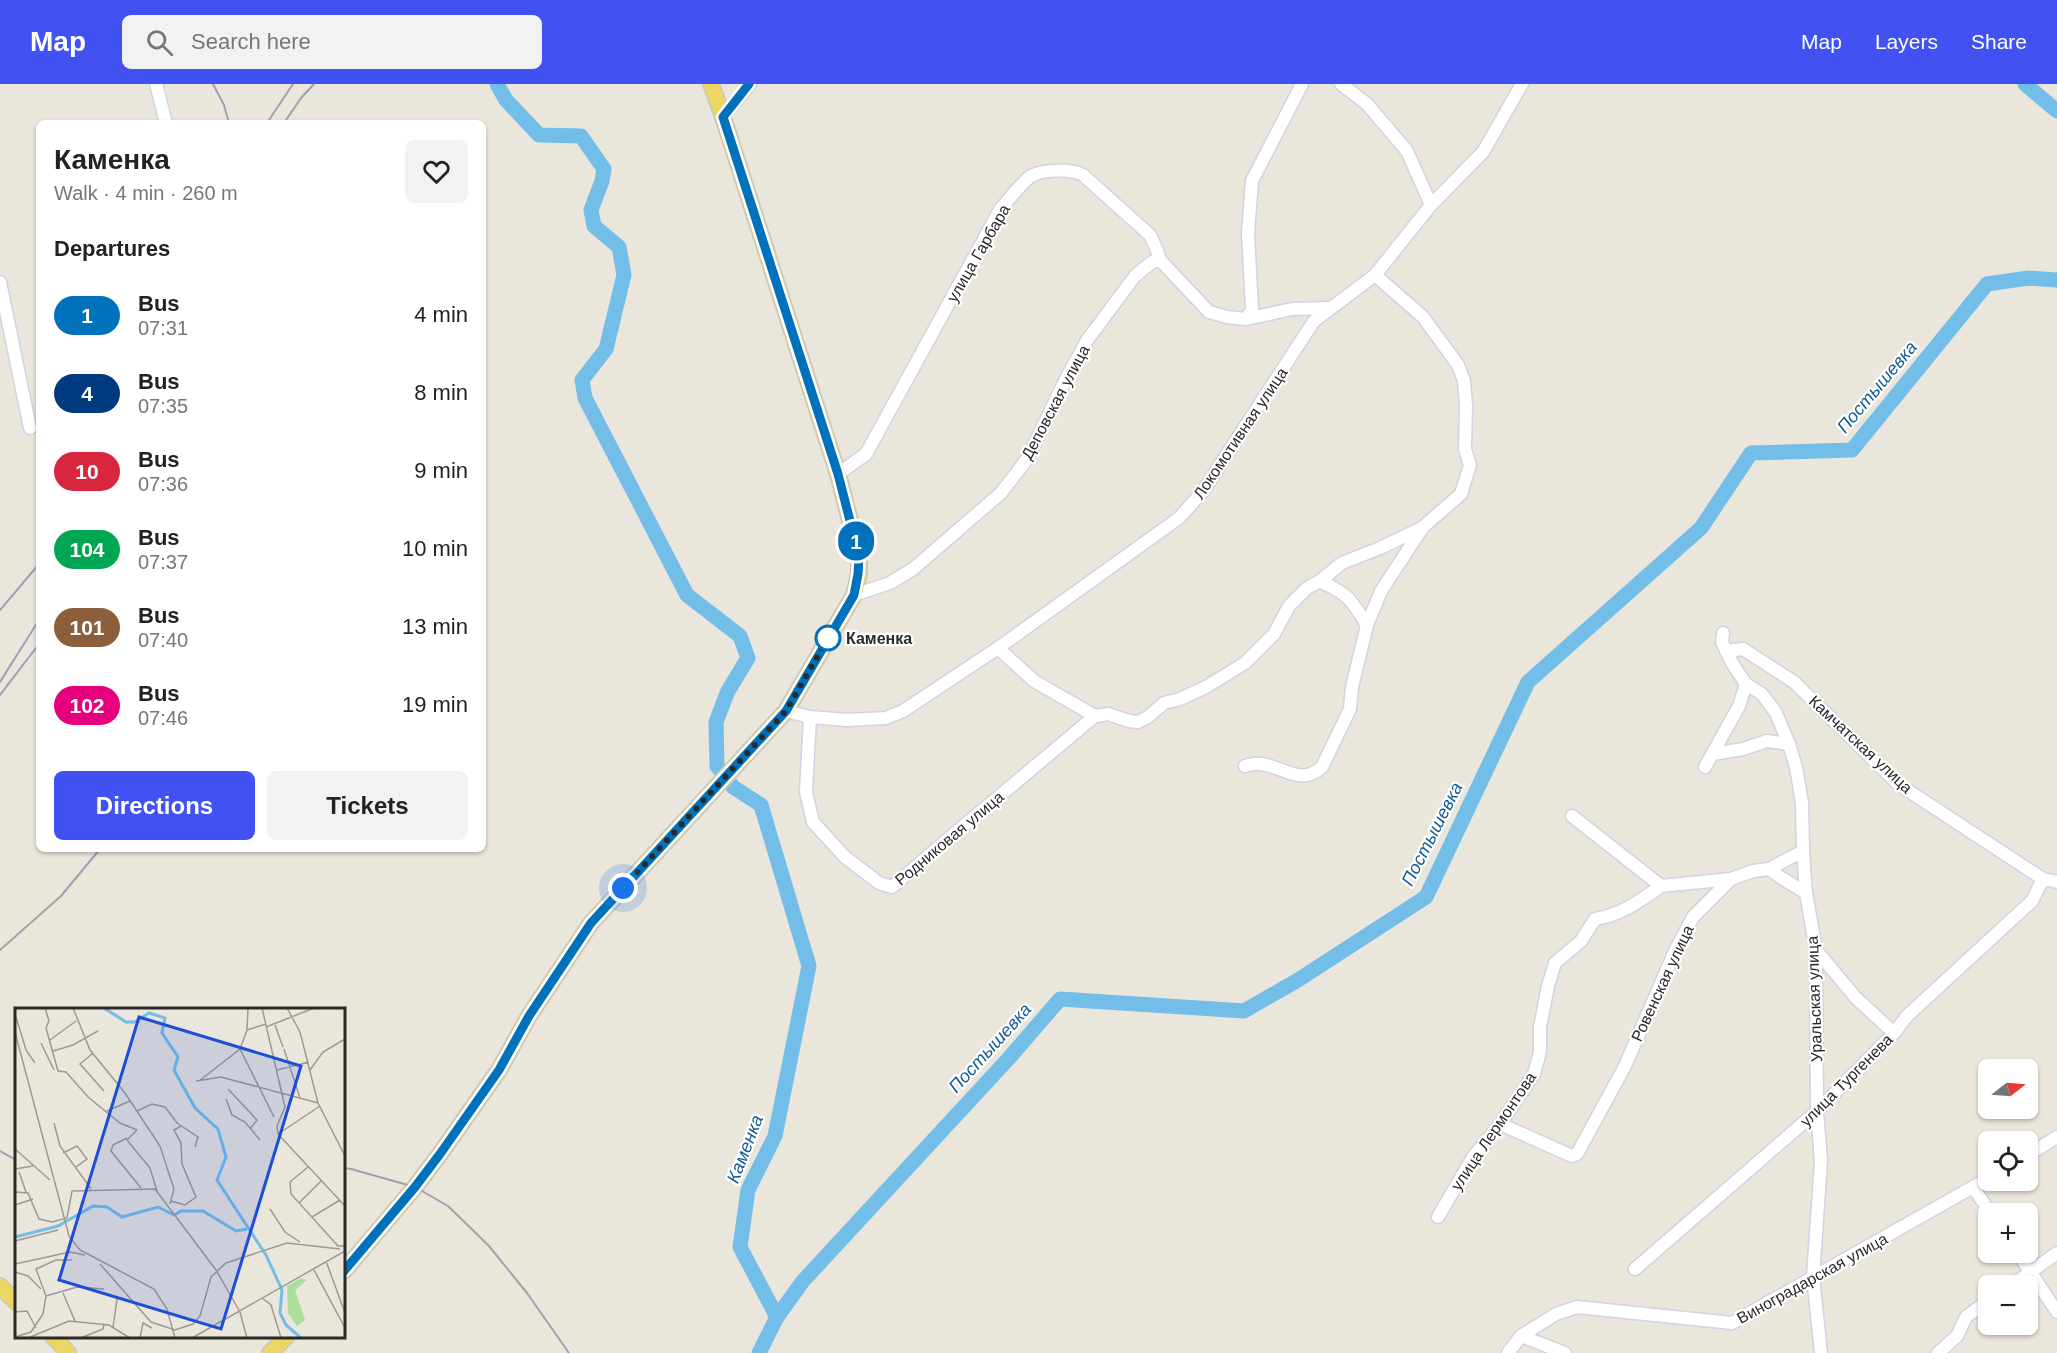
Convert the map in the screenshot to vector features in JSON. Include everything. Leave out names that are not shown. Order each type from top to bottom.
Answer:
[{"type":"main road","points":[[345,1270],[440,1154],[499,1070],[529,1016],[591,923],[786,711],[854,595],[859,556],[838,474],[711,84]]},
{"type":"main road","points":[[0,1286],[15,1301]]},
{"type":"main road","points":[[54,1338],[68,1353]]},
{"type":"main road","points":[[270,1353],[284,1338]]},
{"type":"street","points":[[156,84],[165,120]]},
{"type":"street","points":[[723,117],[750,84]]},
{"type":"street","points":[[1246,319],[1252,310],[1248,233],[1252,181],[1302,84]]},
{"type":"street","points":[[1341,84],[1367,105],[1407,151],[1431,205]]},
{"type":"street","name":"Локомотивная улица","points":[[786,711],[810,717],[847,720],[886,718],[903,711],[998,648],[1179,518],[1203,491],[1314,321],[1375,275],[1431,205],[1483,152],[1522,84]]},
{"type":"street","name":"улица Гарбара","points":[[838,474],[866,454],[1001,208],[1032,176],[1059,170],[1072,170],[1083,175],[1150,235],[1160,260]]},
{"type":"street","points":[[1160,260],[1209,312],[1227,318],[1246,319],[1292,309],[1330,308]]},
{"type":"street","name":"Деповская улица","points":[[854,595],[890,584],[913,569],[1001,493],[1027,459],[1088,339],[1135,276],[1152,262],[1160,260]]},
{"type":"street","points":[[998,648],[1034,681],[1095,716],[1108,714],[1129,722],[1138,722],[1148,717],[1164,702],[1180,699],[1206,687],[1245,663],[1274,634],[1289,606],[1307,588],[1320,581],[1342,563],[1423,527],[1461,494],[1470,465],[1465,449],[1464,381],[1458,365],[1423,317],[1375,275]]},
{"type":"street","points":[[0,282],[30,428]]},
{"type":"street","points":[[1245,766],[1267,765],[1301,777],[1314,774],[1322,767],[1350,709],[1367,625],[1380,591],[1423,527]]},
{"type":"street","points":[[1320,581],[1350,598],[1367,625]]},
{"type":"street","name":"Уральская улица","points":[[1723,633],[1722,642],[1732,663],[1746,684],[1762,694],[1776,713],[1796,767],[1802,803],[1806,893],[1816,950],[1817,1111],[1821,1161],[1813,1277],[1821,1353]]},
{"type":"street","name":"Камчатская улица","points":[[1726,651],[1743,648],[1794,682],[1898,784],[2043,879],[2057,882]]},
{"type":"street","points":[[1705,767],[1738,706],[1746,684]]},
{"type":"street","name":"Родниковая улица","points":[[810,717],[806,792],[813,822],[844,857],[879,883],[892,887],[1095,716]]},
{"type":"street","points":[[1713,754],[1743,749],[1767,741],[1789,744]]},
{"type":"street","points":[[1572,816],[1661,886],[1731,879],[1769,868],[1803,851]]},
{"type":"street","points":[[1769,868],[1806,893]]},
{"type":"street","name":"Ровенская улица","points":[[1500,1124],[1572,1156],[1577,1154],[1625,1066],[1675,951],[1694,916],[1731,879]]},
{"type":"street","name":"улица Тургенева","points":[[1635,1269],[1817,1111],[1894,1033],[1907,1016],[2032,901],[2043,879]]},
{"type":"street","name":"улица Лермонтова","points":[[1438,1217],[1473,1157],[1500,1124],[1534,1074],[1540,1052],[1540,1027],[1555,963],[1581,941],[1595,919],[1630,908],[1661,886]]},
{"type":"street","points":[[1816,950],[1856,998],[1894,1033]]},
{"type":"street","points":[[2038,1149],[2057,1137]]},
{"type":"street","name":"Виноградарская улица","points":[[1521,1336],[1556,1314],[1577,1307],[1732,1323],[1978,1184]]},
{"type":"street","points":[[1973,1186],[1984,1203]]},
{"type":"street","points":[[2027,1275],[2057,1252]]},
{"type":"street","points":[[2025,1263],[2057,1312]]},
{"type":"street","points":[[1938,1353],[1957,1336],[1966,1317],[1978,1308]]},
{"type":"street","points":[[1508,1353],[1521,1336],[1565,1353]]},
{"type":"waterway","name":"Каменка","points":[[497,84],[506,100],[539,135],[581,136],[604,169],[591,210],[594,226],[619,247],[624,275],[606,349],[582,380],[585,398],[687,595],[740,636],[748,658],[728,691],[716,722],[717,766],[733,787],[761,805],[809,966],[775,1136],[748,1190],[740,1247],[777,1317]]},
{"type":"waterway","name":"Постышевка","points":[[2025,84],[2057,111]]},
{"type":"waterway","name":"Постышевка","points":[[759,1353],[777,1317],[803,1281],[1010,1057],[1060,999],[1244,1011],[1298,980],[1426,897],[1528,682],[1701,528],[1751,453],[1852,450],[1987,284],[2028,278],[2057,280]]},
{"type":"railway","points":[[213,84],[224,105],[228,120]]},
{"type":"railway","points":[[269,120],[293,84]]},
{"type":"railway","points":[[286,120],[314,84]]},
{"type":"railway","points":[[0,610],[36,568]]},
{"type":"railway","points":[[0,682],[36,625]]},
{"type":"railway","points":[[0,695],[36,648]]},
{"type":"railway","points":[[0,950],[61,896],[98,852]]},
{"type":"railway","points":[[0,1151],[15,1159]]},
{"type":"railway","points":[[345,1168],[415,1187],[448,1206],[489,1246],[527,1293],[569,1353]]},
{"type":"bus line","name":"1","points":[[345,1270],[440,1154],[499,1070],[529,1016],[591,923],[786,711],[854,595],[859,556],[838,474],[723,117],[749,84]]},
{"type":"place","name":"Каменка","points":[[828,638]]},
{"type":"route","points":[[623,888],[786,711],[828,638]]}]
